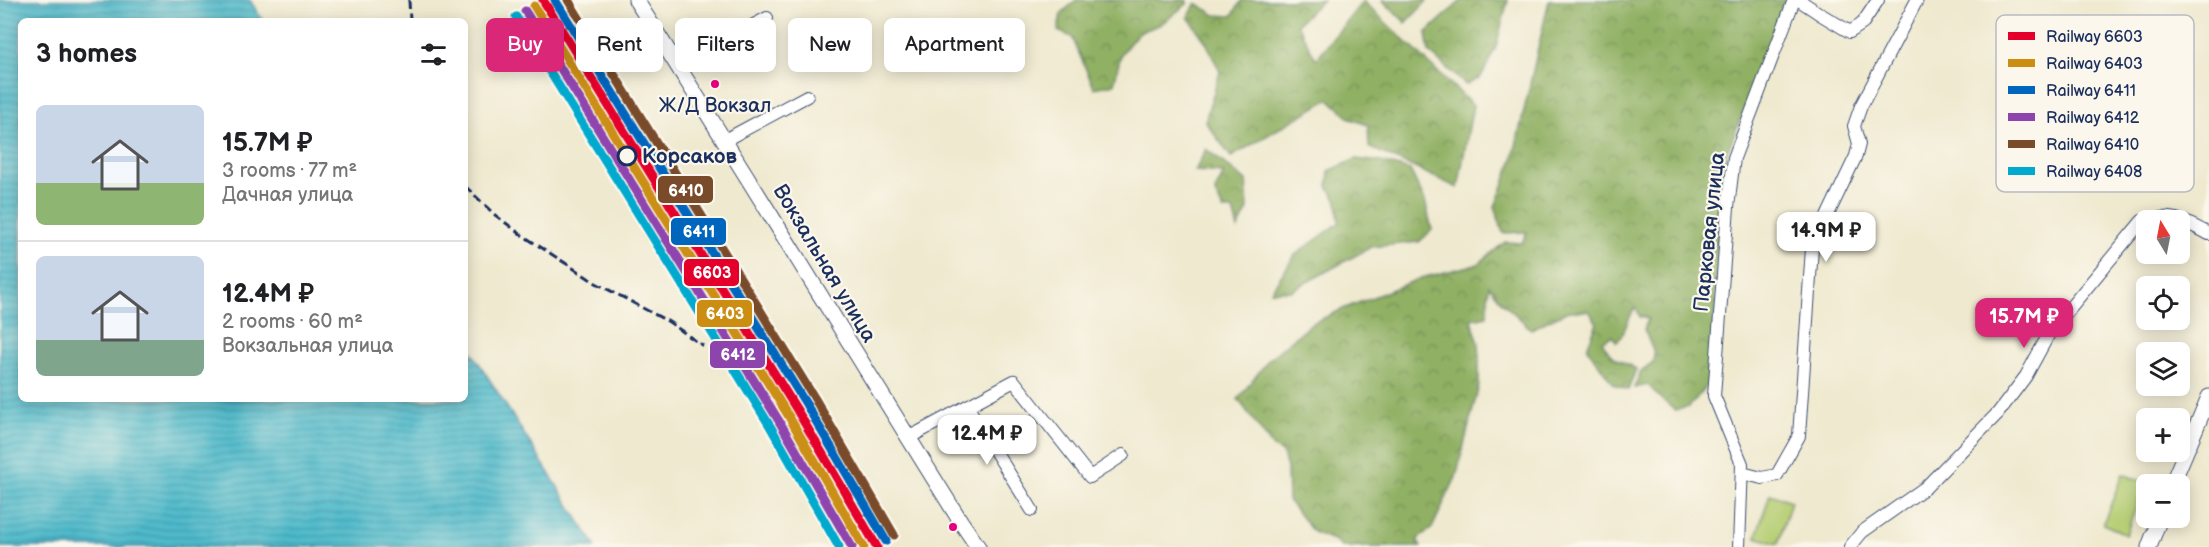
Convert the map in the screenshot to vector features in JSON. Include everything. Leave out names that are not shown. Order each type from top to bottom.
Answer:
[{"type":"main road","name":"Вокзальная улица","points":[[636,0],[675,60]]},
{"type":"main road","name":"Вокзальная улица","points":[[682,72],[908,438],[978,547]]},
{"type":"main road","points":[[2176,474],[2209,398]]},
{"type":"main road","points":[[2149,547],[2156,528]]},
{"type":"street","name":"Парковая улица","points":[[1739,547],[1742,464],[1714,396],[1730,187],[1734,158],[1744,127],[1794,0]]},
{"type":"street","points":[[1799,0],[1850,32],[1862,24],[1878,0]]},
{"type":"street","points":[[1742,473],[1762,478],[1777,475],[1799,436],[1812,248],[1856,156],[1859,144],[1854,126],[1861,106],[1917,0]]},
{"type":"street","points":[[725,140],[807,96]]},
{"type":"street","points":[[1850,547],[1862,532],[1926,487],[1991,420],[2026,376],[2050,332],[2142,221],[2154,218],[2180,218],[2209,234]]},
{"type":"street","points":[[908,438],[1014,381],[1090,477],[1123,454]]},
{"type":"street","points":[[967,406],[1032,510]]},
{"type":"green space","points":[[1076,0],[1187,0],[1187,4],[1161,24],[1138,33],[1121,54],[1114,84],[1094,88],[1072,37],[1058,31],[1061,14]]},
{"type":"green space","points":[[1242,0],[1323,0],[1297,24],[1316,59],[1363,1],[1473,105],[1458,188],[1369,147],[1368,125],[1351,119],[1329,99],[1231,157],[1205,121],[1220,72],[1206,42],[1188,17],[1196,3],[1215,15],[1232,16]]},
{"type":"green space","points":[[1382,0],[1428,0],[1406,23]]},
{"type":"green space","points":[[1462,0],[1508,0],[1496,47],[1481,77],[1466,85],[1429,52],[1426,33]]},
{"type":"green space","points":[[1549,0],[1783,0],[1788,2],[1726,155],[1717,248],[1715,316],[1709,383],[1689,407],[1675,410],[1648,385],[1634,388],[1641,371],[1653,362],[1654,353],[1644,329],[1648,319],[1640,317],[1636,307],[1617,342],[1612,336],[1602,341],[1612,356],[1636,369],[1628,390],[1613,384],[1587,348],[1597,323],[1589,311],[1568,311],[1531,329],[1502,302],[1489,285],[1487,316],[1471,319],[1479,343],[1479,385],[1456,477],[1432,528],[1417,540],[1421,547],[1341,547],[1336,541],[1313,532],[1288,500],[1287,468],[1283,454],[1273,447],[1238,399],[1269,359],[1311,324],[1421,278],[1478,264],[1505,242],[1522,243],[1527,232],[1503,233],[1495,207],[1513,159]]},
{"type":"green space","points":[[1206,149],[1246,181],[1248,209],[1238,229],[1233,210],[1223,210],[1215,191],[1224,173],[1195,171]]},
{"type":"green space","points":[[1356,159],[1381,162],[1410,170],[1425,201],[1432,230],[1419,242],[1371,247],[1291,291],[1271,291],[1295,255],[1339,223],[1337,201],[1328,186],[1329,171]]},
{"type":"green space","points":[[2123,474],[2136,479],[2136,507],[2126,534],[2103,524]]},
{"type":"green space","points":[[1770,494],[1791,501],[1778,544],[1756,537]]},
{"type":"water","points":[[0,0],[250,0],[261,18],[18,18],[18,402],[468,402],[468,346],[596,547],[0,547]]},
{"type":"railway","points":[[409,0],[410,18]]},
{"type":"railway","points":[[468,189],[495,215],[522,235],[596,283],[669,322],[703,346]]},
{"type":"rail line","name":"6603","points":[[543,0],[797,410],[877,547]]},
{"type":"rail line","name":"6411","points":[[555,0],[806,404],[886,541]]},
{"type":"rail line","name":"6410","points":[[568,0],[815,399],[894,535]]},
{"type":"rail line","name":"6403","points":[[534,6],[788,415],[864,547]]},
{"type":"rail line","name":"6412","points":[[525,11],[779,421],[852,547]]},
{"type":"rail line","name":"6408","points":[[516,17],[770,426],[839,547]]},
{"type":"place","name":"Ж/Д Вокзал","points":[[715,84]]},
{"type":"place","name":"Корсаков","points":[[627,156]]}]
